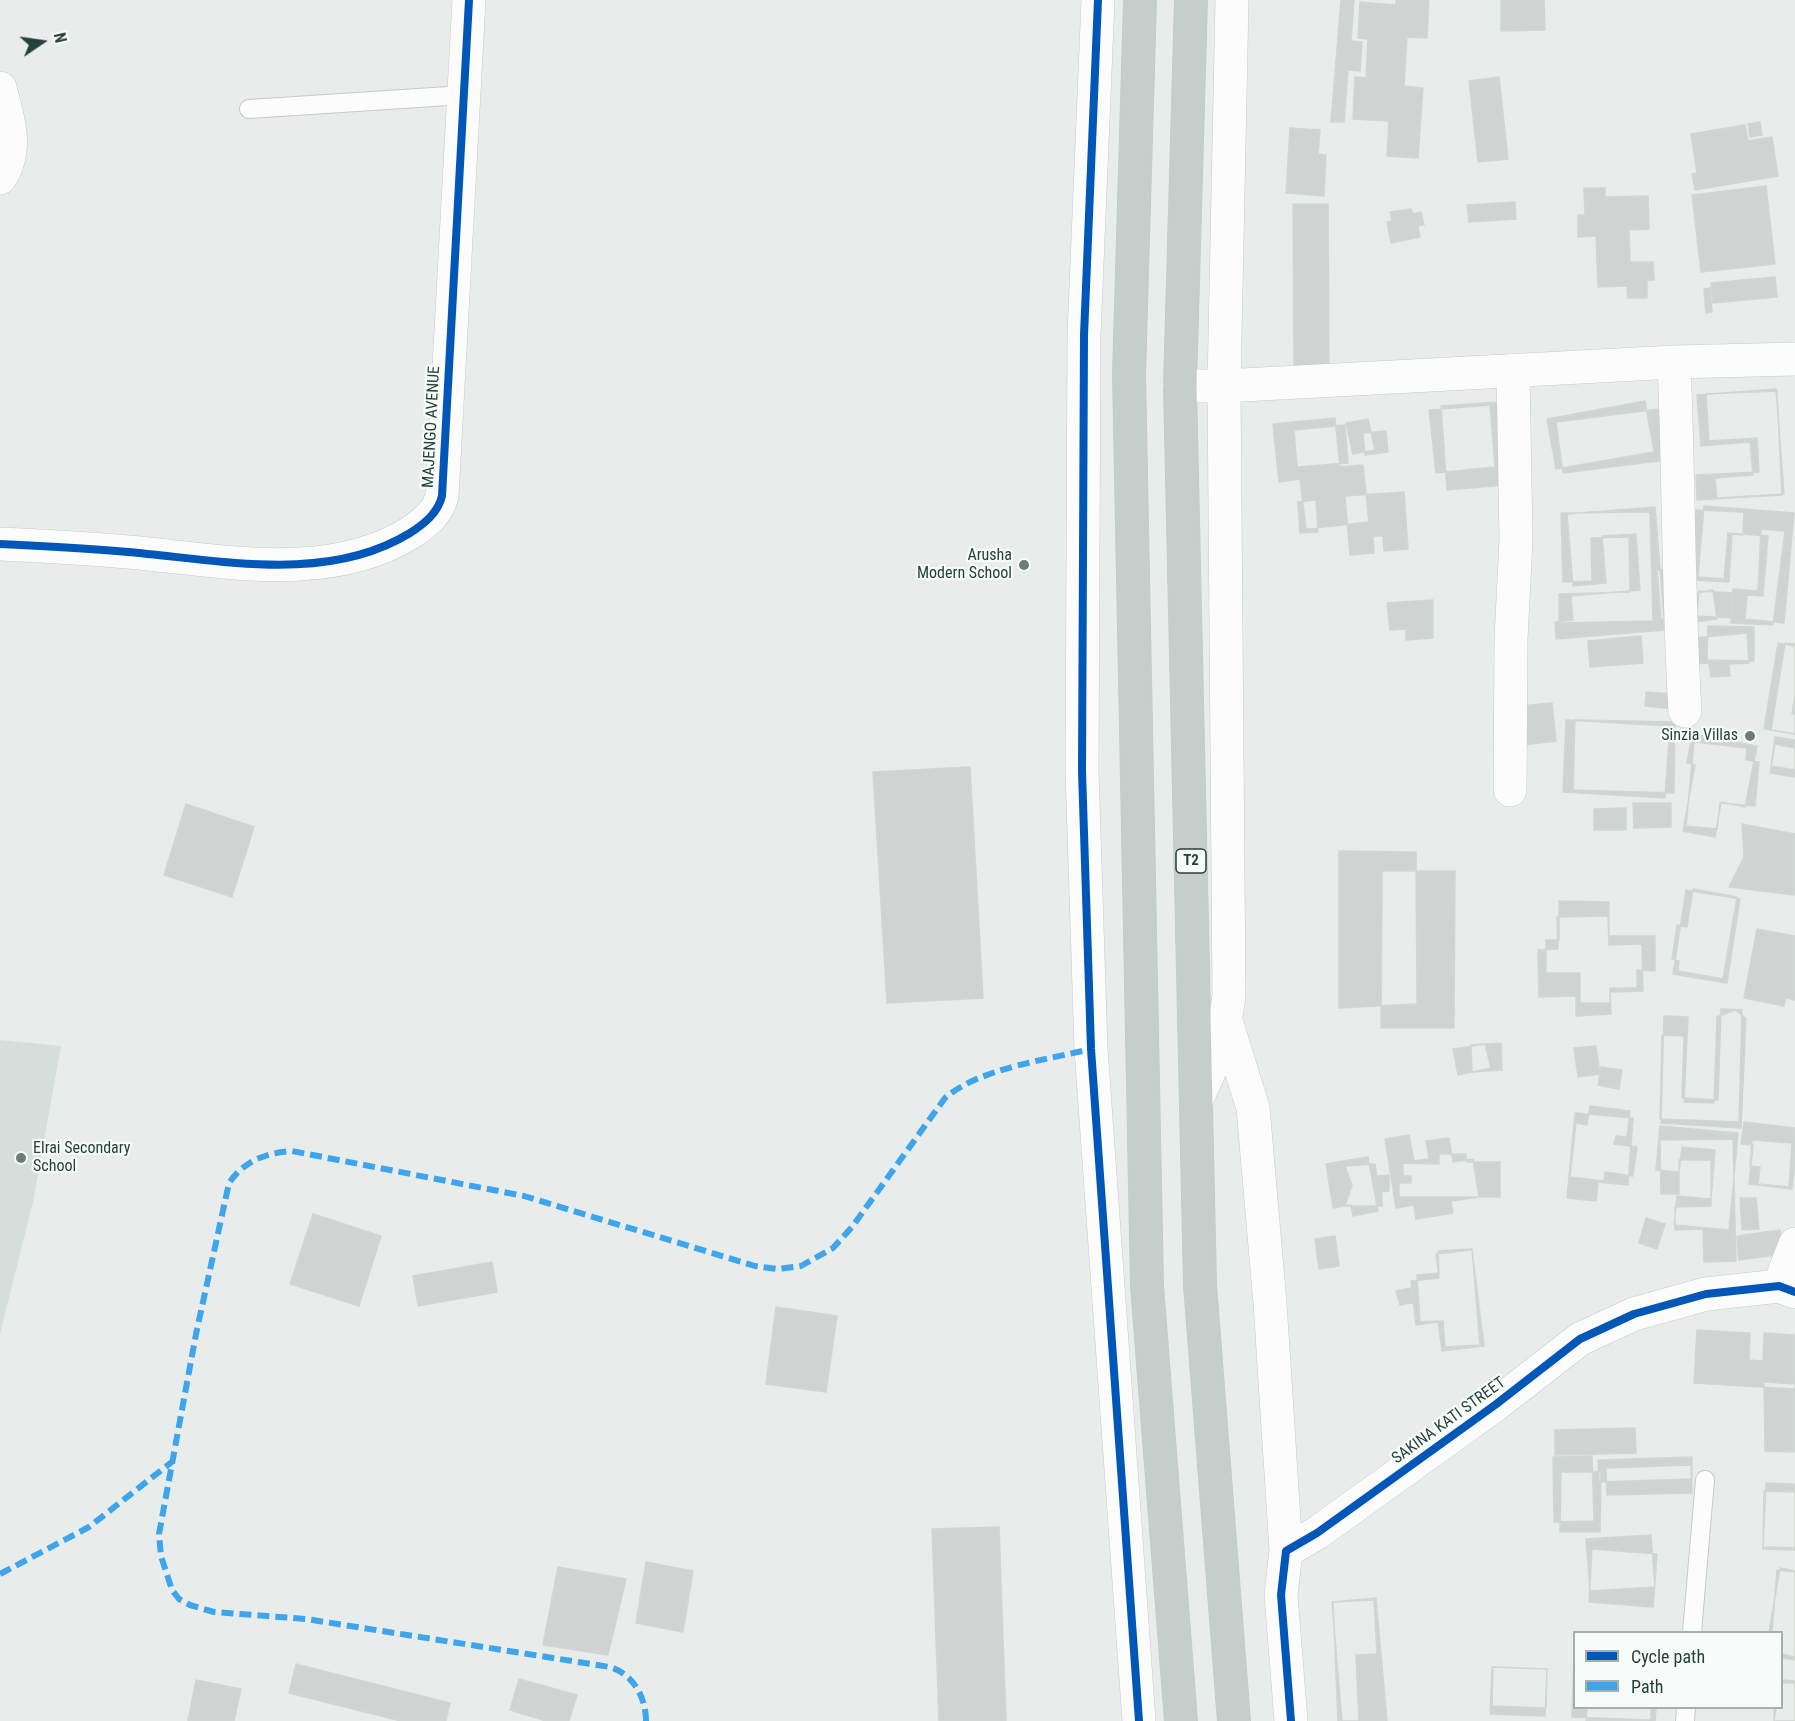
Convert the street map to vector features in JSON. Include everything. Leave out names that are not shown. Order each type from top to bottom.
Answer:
[{"type":"highway","points":[[1140,0],[1130,374],[1147,1286],[1181,1721]]},
{"type":"highway","name":"T2","points":[[1191,0],[1180,386],[1200,1285],[1234,1721]]},
{"type":"street","name":"MAJENGO AVENUE","points":[[0,544],[65,547],[276,565],[320,562],[370,553],[423,525],[440,505],[442,496],[469,0]]},
{"type":"street","points":[[1098,0],[1084,335],[1082,771],[1090,1049],[1139,1721]]},
{"type":"street","points":[[1197,1099],[1222,1043],[1229,996],[1224,386],[1232,0]]},
{"type":"street","points":[[0,88],[11,142],[7,166],[0,178]]},
{"type":"street","points":[[1180,386],[1224,386],[1674,362],[1795,359]]},
{"type":"street","points":[[1674,362],[1681,644],[1685,711]]},
{"type":"street","points":[[1510,790],[1511,639],[1516,540],[1513,370]]},
{"type":"street","points":[[1226,1021],[1253,1108],[1270,1303],[1286,1551],[1281,1595],[1291,1721]]},
{"type":"street","points":[[1787,1289],[1795,1244]]},
{"type":"street","name":"SAKINA KATI STREET","points":[[1286,1551],[1317,1533],[1495,1405],[1580,1339],[1634,1314],[1706,1294],[1787,1289]]},
{"type":"lane","points":[[249,109],[464,95]]},
{"type":"lane","points":[[1692,1631],[1705,1479]]},
{"type":"shaded area","name":"Elrai Secondary School","points":[[0,1040],[61,1046],[33,1202],[0,1334]]},
{"type":"building","points":[[1341,0],[1354,0],[1351,41],[1362,42],[1360,71],[1348,70],[1344,122],[1331,122]]},
{"type":"building","points":[[1396,0],[1429,0],[1427,38],[1407,37],[1404,86],[1423,88],[1418,158],[1387,156],[1389,121],[1353,119],[1355,77],[1366,78],[1368,39],[1358,38],[1360,2],[1396,5]]},
{"type":"building","points":[[1501,0],[1544,0],[1545,30],[1501,31]]},
{"type":"building","points":[[1499,77],[1508,159],[1478,162],[1469,81]]},
{"type":"building","points":[[1760,122],[1762,135],[1750,137],[1748,124]]},
{"type":"building","points":[[1745,125],[1748,141],[1772,137],[1778,176],[1695,190],[1692,174],[1697,173],[1691,134]]},
{"type":"building","points":[[1290,128],[1320,130],[1318,154],[1326,155],[1324,196],[1286,193]]},
{"type":"building","points":[[1766,186],[1775,264],[1701,272],[1692,195]]},
{"type":"building","points":[[1584,188],[1605,188],[1605,197],[1648,196],[1649,229],[1629,230],[1630,262],[1653,262],[1654,280],[1647,280],[1647,298],[1628,298],[1627,286],[1598,287],[1596,236],[1578,237],[1578,215],[1585,215]]},
{"type":"building","points":[[1515,202],[1516,219],[1469,222],[1467,205]]},
{"type":"building","points":[[1293,204],[1328,204],[1329,369],[1294,369]]},
{"type":"building","points":[[1411,209],[1413,214],[1421,212],[1424,225],[1418,226],[1420,237],[1391,243],[1387,222],[1392,221],[1390,212]]},
{"type":"building","points":[[1775,277],[1777,297],[1713,303],[1711,283]]},
{"type":"building","points":[[1710,288],[1712,312],[1706,313],[1704,289]]},
{"type":"building","points":[[1776,389],[1784,494],[1717,498],[1715,478],[1753,475],[1750,442],[1701,446],[1697,395]]},
{"type":"building","points":[[1777,391],[1782,495],[1697,500],[1696,475],[1759,472],[1757,438],[1709,441],[1706,394]]},
{"type":"building","points":[[1645,401],[1654,452],[1556,469],[1547,419]]},
{"type":"building","points":[[1499,402],[1505,485],[1447,490],[1441,406]]},
{"type":"building","points":[[1490,405],[1495,467],[1436,473],[1429,410]]},
{"type":"building","points":[[1668,408],[1674,459],[1563,473],[1556,422]]},
{"type":"building","points":[[1335,418],[1340,467],[1363,465],[1369,522],[1306,529],[1300,479],[1279,482],[1273,424]]},
{"type":"building","points":[[1368,419],[1375,450],[1353,454],[1346,423]]},
{"type":"building","points":[[1345,425],[1348,463],[1297,467],[1294,430]]},
{"type":"building","points":[[1386,431],[1388,452],[1365,455],[1363,433]]},
{"type":"building","points":[[1404,492],[1408,549],[1384,551],[1383,536],[1373,536],[1374,553],[1350,555],[1345,496]]},
{"type":"building","points":[[1316,500],[1318,532],[1300,533],[1298,502]]},
{"type":"building","points":[[1704,506],[1794,513],[1784,623],[1745,619],[1747,595],[1763,596],[1768,536],[1728,533],[1724,579],[1698,577]]},
{"type":"building","points":[[1655,507],[1665,630],[1556,639],[1555,622],[1573,620],[1571,596],[1640,590],[1636,534],[1602,536],[1606,583],[1573,586],[1567,514]]},
{"type":"building","points":[[1696,510],[1744,512],[1743,535],[1732,534],[1729,582],[1692,580]]},
{"type":"building","points":[[1650,512],[1653,621],[1559,623],[1559,594],[1630,592],[1629,537],[1591,538],[1592,581],[1563,582],[1561,513]]},
{"type":"building","points":[[1761,529],[1785,531],[1773,625],[1731,623],[1733,589],[1758,591]]},
{"type":"building","points":[[1672,569],[1676,618],[1661,619],[1657,570]]},
{"type":"building","points":[[1713,590],[1717,619],[1688,623],[1687,595]]},
{"type":"building","points":[[1699,591],[1733,593],[1732,618],[1697,616]]},
{"type":"building","points":[[1433,600],[1433,638],[1406,640],[1406,629],[1390,630],[1387,603]]},
{"type":"building","points":[[1708,626],[1754,627],[1754,661],[1707,660]]},
{"type":"building","points":[[1747,633],[1749,663],[1729,664],[1730,676],[1711,677],[1709,663],[1694,664],[1692,638]]},
{"type":"building","points":[[1641,636],[1643,663],[1590,667],[1588,641]]},
{"type":"building","points":[[1778,643],[1795,646],[1795,734],[1764,729]]},
{"type":"building","points":[[1785,643],[1795,644],[1795,696],[1792,714],[1795,714],[1795,734],[1771,730]]},
{"type":"building","points":[[1646,692],[1674,694],[1673,709],[1645,706]]},
{"type":"building","points":[[1552,703],[1556,741],[1524,745],[1520,706]]},
{"type":"building","points":[[1566,720],[1670,726],[1665,798],[1563,792]]},
{"type":"building","points":[[1575,720],[1675,722],[1674,793],[1573,790]]},
{"type":"building","points":[[1692,734],[1757,746],[1745,807],[1721,802],[1715,837],[1683,831],[1695,765],[1687,763]]},
{"type":"building","points":[[1775,737],[1795,740],[1795,770],[1771,766]]},
{"type":"building","points":[[1694,742],[1747,748],[1746,760],[1759,762],[1755,806],[1720,803],[1717,829],[1686,826]]},
{"type":"building","points":[[1775,744],[1795,748],[1795,777],[1770,773]]},
{"type":"building","points":[[970,767],[983,998],[887,1003],[873,772]]},
{"type":"building","points":[[1633,803],[1671,803],[1671,827],[1634,828]]},
{"type":"building","points":[[186,804],[254,827],[232,897],[164,875]]},
{"type":"building","points":[[1626,808],[1626,830],[1594,830],[1594,809]]},
{"type":"building","points":[[1742,824],[1795,834],[1795,895],[1729,887],[1744,857]]},
{"type":"building","points":[[1339,851],[1416,852],[1417,1004],[1339,1008]]},
{"type":"building","points":[[1382,871],[1455,871],[1454,1028],[1381,1028]]},
{"type":"building","points":[[1693,889],[1737,897],[1723,979],[1678,971],[1679,961],[1672,959],[1677,925],[1687,927]]},
{"type":"building","points":[[1686,890],[1740,899],[1727,983],[1673,974]]},
{"type":"building","points":[[1559,901],[1609,902],[1609,936],[1655,936],[1655,971],[1637,970],[1637,988],[1610,988],[1610,1003],[1580,1003],[1580,973],[1546,973],[1546,940],[1559,940]]},
{"type":"building","points":[[1608,916],[1609,945],[1642,944],[1643,991],[1610,992],[1611,1014],[1576,1016],[1576,996],[1539,997],[1538,950],[1558,949],[1557,917]]},
{"type":"building","points":[[1757,929],[1795,936],[1795,1000],[1786,998],[1784,1006],[1744,998]]},
{"type":"building","points":[[1721,1009],[1742,1010],[1739,1122],[1660,1119],[1662,1035],[1684,1036],[1682,1098],[1718,1100]]},
{"type":"building","points":[[1735,1010],[1746,1018],[1741,1128],[1661,1123],[1664,1016],[1688,1017],[1684,1102],[1714,1103],[1717,1017]]},
{"type":"building","points":[[1501,1043],[1502,1070],[1472,1072],[1471,1045]]},
{"type":"building","points":[[1485,1044],[1491,1068],[1458,1075],[1453,1049]]},
{"type":"building","points":[[1596,1046],[1600,1074],[1578,1077],[1574,1048]]},
{"type":"building","points":[[1601,1067],[1622,1070],[1619,1089],[1598,1085]]},
{"type":"building","points":[[1590,1106],[1630,1111],[1627,1137],[1616,1136],[1614,1144],[1637,1147],[1633,1176],[1605,1172],[1604,1181],[1570,1177],[1576,1123],[1587,1125]]},
{"type":"building","points":[[1575,1113],[1633,1118],[1628,1185],[1598,1182],[1596,1201],[1567,1198]]},
{"type":"building","points":[[1744,1122],[1795,1128],[1792,1189],[1749,1184],[1753,1145],[1741,1144]]},
{"type":"building","points":[[1660,1126],[1738,1133],[1729,1230],[1674,1225],[1677,1196],[1711,1199],[1715,1150],[1682,1147],[1679,1172],[1656,1170]]},
{"type":"building","points":[[1409,1135],[1414,1161],[1429,1159],[1426,1141],[1449,1138],[1453,1162],[1473,1159],[1479,1197],[1451,1201],[1453,1213],[1416,1219],[1414,1205],[1396,1208],[1385,1139]]},
{"type":"building","points":[[1733,1139],[1736,1261],[1704,1262],[1703,1229],[1675,1230],[1675,1207],[1711,1206],[1711,1160],[1679,1160],[1679,1194],[1661,1194],[1660,1140]]},
{"type":"building","points":[[1752,1140],[1792,1143],[1789,1187],[1758,1184],[1760,1167],[1750,1166]]},
{"type":"building","points":[[1439,1154],[1466,1154],[1466,1162],[1500,1162],[1500,1197],[1399,1197],[1399,1183],[1411,1183],[1411,1176],[1403,1176],[1403,1163],[1439,1164]]},
{"type":"building","points":[[1368,1157],[1378,1211],[1353,1216],[1351,1205],[1333,1208],[1326,1164]]},
{"type":"building","points":[[1375,1164],[1377,1176],[1389,1175],[1389,1191],[1382,1192],[1382,1206],[1345,1206],[1352,1186],[1345,1166]]},
{"type":"building","points":[[1740,1198],[1756,1198],[1759,1229],[1742,1230]]},
{"type":"building","points":[[313,1214],[381,1236],[359,1306],[290,1284]]},
{"type":"building","points":[[1646,1218],[1665,1224],[1657,1249],[1639,1243]]},
{"type":"building","points":[[1780,1230],[1783,1254],[1739,1260],[1737,1236]]},
{"type":"building","points":[[1335,1236],[1339,1266],[1319,1269],[1315,1239]]},
{"type":"building","points":[[1472,1249],[1480,1345],[1445,1347],[1443,1321],[1420,1322],[1417,1275],[1439,1273],[1438,1251]]},
{"type":"building","points":[[1472,1250],[1484,1346],[1442,1351],[1438,1322],[1416,1325],[1411,1281],[1439,1278],[1436,1254]]},
{"type":"building","points":[[492,1262],[497,1292],[418,1306],[413,1276]]},
{"type":"building","points":[[1411,1288],[1414,1302],[1400,1305],[1396,1291]]},
{"type":"building","points":[[776,1307],[837,1316],[826,1392],[766,1384]]},
{"type":"building","points":[[1697,1330],[1750,1333],[1749,1360],[1763,1361],[1764,1333],[1795,1335],[1795,1389],[1694,1383]]},
{"type":"building","points":[[1764,1382],[1795,1384],[1795,1452],[1765,1451]]},
{"type":"building","points":[[1635,1428],[1636,1453],[1555,1455],[1555,1430]]},
{"type":"building","points":[[1592,1456],[1594,1521],[1554,1522],[1553,1457]]},
{"type":"building","points":[[1692,1457],[1692,1479],[1599,1482],[1598,1460]]},
{"type":"building","points":[[1691,1465],[1692,1493],[1607,1495],[1606,1468]]},
{"type":"building","points":[[1561,1472],[1601,1472],[1600,1532],[1560,1532]]},
{"type":"building","points":[[1766,1483],[1795,1484],[1795,1550],[1763,1549]]},
{"type":"building","points":[[1764,1491],[1795,1492],[1795,1548],[1763,1547]]},
{"type":"building","points":[[999,1527],[1006,1721],[939,1721],[932,1529]]},
{"type":"building","points":[[1651,1535],[1655,1587],[1590,1591],[1586,1539]]},
{"type":"building","points":[[1592,1549],[1657,1554],[1653,1607],[1589,1602]]},
{"type":"building","points":[[646,1562],[693,1571],[683,1632],[636,1623]]},
{"type":"building","points":[[558,1567],[626,1579],[608,1655],[543,1645]]},
{"type":"building","points":[[1780,1568],[1795,1571],[1795,1657],[1783,1654],[1783,1631],[1769,1631]]},
{"type":"building","points":[[1777,1570],[1795,1572],[1795,1660],[1783,1658],[1783,1631],[1772,1631]]},
{"type":"building","points":[[1376,1598],[1387,1721],[1342,1721],[1332,1602]]},
{"type":"building","points":[[1374,1600],[1377,1654],[1356,1655],[1359,1721],[1338,1721],[1333,1602]]},
{"type":"building","points":[[296,1664],[450,1703],[446,1721],[401,1721],[289,1693]]},
{"type":"building","points":[[1492,1667],[1547,1669],[1545,1716],[1490,1714]]},
{"type":"building","points":[[1493,1667],[1547,1669],[1546,1708],[1492,1706]]},
{"type":"building","points":[[519,1679],[577,1695],[569,1721],[546,1721],[510,1710]]},
{"type":"building","points":[[196,1680],[241,1689],[234,1721],[188,1721]]},
{"type":"building","points":[[1783,1680],[1795,1681],[1795,1721],[1774,1721],[1776,1709],[1783,1709]]},
{"type":"building","points":[[1783,1683],[1795,1683],[1795,1721],[1774,1721],[1774,1709],[1783,1709]]},
{"type":"building","points":[[1573,1686],[1573,1709],[1651,1709],[1651,1720],[1572,1717]]},
{"type":"building","points":[[1587,1709],[1656,1709],[1655,1721],[1586,1721]]},
{"type":"marked path","points":[[646,1721],[644,1703],[637,1688],[625,1675],[610,1667],[306,1619],[214,1612],[190,1605],[179,1599],[172,1590],[161,1556],[159,1534],[196,1334],[229,1183],[241,1169],[256,1159],[292,1151],[524,1196],[755,1266],[777,1269],[801,1266],[833,1248],[852,1227],[945,1098],[976,1079],[995,1072],[1091,1049]]},
{"type":"marked path","points":[[0,1574],[89,1527],[173,1461]]},
{"type":"cycle path","points":[[0,544],[64,547],[236,563],[309,564],[344,559],[378,549],[410,533],[434,513],[442,496],[469,0]]},
{"type":"cycle path","points":[[1098,0],[1084,335],[1082,771],[1091,1049],[1139,1721]]},
{"type":"cycle path","points":[[1291,1721],[1281,1595],[1286,1551],[1317,1533],[1495,1405],[1580,1339],[1634,1314],[1706,1294],[1779,1286],[1795,1292]]},
{"type":"place","name":"Arusha Modern School","points":[[1024,565]]},
{"type":"place","name":"Sinzia Villas","points":[[1750,736]]},
{"type":"place","name":"Elrai Secondary School","points":[[21,1158]]}]
